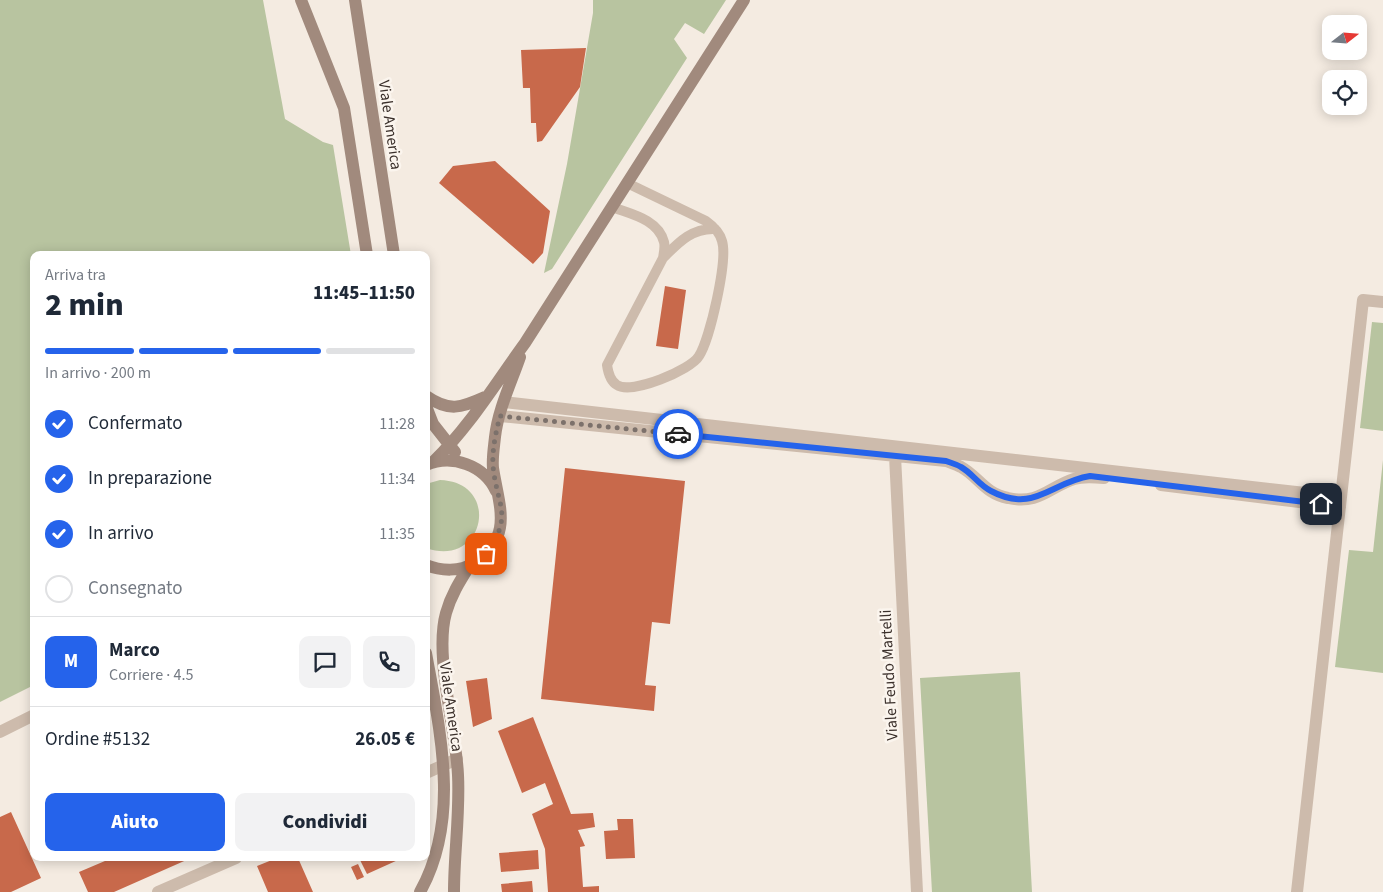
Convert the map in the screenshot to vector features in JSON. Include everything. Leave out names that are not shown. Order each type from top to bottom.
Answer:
[{"type":"main road","points":[[301,0],[344,108],[366,251]]},
{"type":"main road","name":"Viale America","points":[[355,0],[393,251]]},
{"type":"main road","points":[[430,463],[450,446],[468,425],[485,397],[525,343],[744,0]]},
{"type":"main road","points":[[430,567],[453,570],[470,565],[486,554],[497,538],[502,519],[493,466],[495,436],[504,402],[525,343]]},
{"type":"main road","points":[[430,398],[448,408],[466,406],[485,397]]},
{"type":"main road","points":[[430,416],[433,424],[466,463]]},
{"type":"main road","points":[[430,463],[450,460],[466,463],[481,471],[493,484],[500,499]]},
{"type":"main road","name":"Viale America","points":[[454,892],[458,809],[457,759],[445,673],[443,638],[446,614],[454,592],[470,565]]},
{"type":"main road","name":"Viale America","points":[[420,892],[430,874],[438,847],[444,814],[443,766],[430,680]]},
{"type":"street","points":[[1296,892],[1363,300],[1383,302]]},
{"type":"street","points":[[504,402],[1341,502]]},
{"type":"street","points":[[500,416],[946,461],[962,467],[990,491],[1008,498],[1027,500],[1048,493],[1074,479],[1090,476],[1341,502]]},
{"type":"street","name":"Viale Feudo Martelli","points":[[895,456],[917,892]]},
{"type":"street","points":[[0,732],[30,717]]},
{"type":"street","name":"Viale America","points":[[443,766],[457,759]]},
{"type":"street","points":[[430,771],[443,766]]},
{"type":"street","points":[[158,892],[229,861]]},
{"type":"lane","points":[[627,183],[706,221],[715,228],[722,241],[724,255],[717,295],[699,357],[686,368],[671,376],[629,388],[617,386],[610,376],[606,365],[663,258],[687,235],[704,228],[715,228]]},
{"type":"lane","points":[[612,207],[646,220],[656,228],[664,242],[663,258]]},
{"type":"green space","points":[[0,0],[263,0],[285,119],[323,142],[333,145],[350,251],[30,251],[30,687],[0,702]]},
{"type":"green space","points":[[593,0],[726,0],[704,34],[685,23],[674,39],[687,58],[552,269],[544,273],[567,164],[593,13]]},
{"type":"green space","points":[[1372,322],[1383,323],[1383,431],[1360,428]]},
{"type":"green space","points":[[1383,460],[1383,673],[1335,667],[1349,550],[1373,552]]},
{"type":"green space","points":[[440,480],[460,484],[472,494],[478,508],[478,523],[473,536],[462,547],[446,551],[430,549],[430,483]]},
{"type":"green space","points":[[1020,672],[1032,892],[932,892],[920,678]]},
{"type":"building","points":[[586,48],[580,87],[542,141],[537,142],[536,123],[531,123],[530,88],[523,88],[521,50]]},
{"type":"building","points":[[495,161],[550,211],[543,253],[533,264],[439,183],[453,166]]},
{"type":"building","points":[[665,286],[686,290],[678,349],[656,346]]},
{"type":"building","points":[[565,468],[685,481],[670,624],[652,622],[645,685],[656,686],[654,711],[541,699]]},
{"type":"building","points":[[487,678],[492,719],[473,727],[466,681]]},
{"type":"building","points":[[533,717],[571,814],[593,813],[595,827],[578,830],[585,846],[580,847],[583,887],[599,886],[599,892],[548,892],[545,849],[532,814],[553,804],[545,783],[522,793],[498,731]]},
{"type":"building","points":[[11,812],[30,854],[30,861],[33,861],[41,878],[11,892],[0,892],[0,817]]},
{"type":"building","points":[[617,819],[633,819],[635,858],[606,859],[604,831],[618,830]]},
{"type":"building","points":[[538,850],[539,869],[501,872],[499,853]]},
{"type":"building","points":[[105,861],[184,861],[114,892],[88,892],[79,872]]},
{"type":"building","points":[[270,861],[299,861],[313,892],[268,892],[257,866]]},
{"type":"building","points":[[360,861],[396,861],[367,874]]},
{"type":"building","points":[[358,864],[364,877],[357,880],[351,867]]},
{"type":"building","points":[[532,881],[533,892],[502,892],[501,884]]},
{"type":"way so far","points":[[486,554],[497,538],[502,519],[493,466],[495,436],[500,416],[678,434]]},
{"type":"route","points":[[678,434],[946,461],[962,467],[976,481],[990,491],[1008,498],[1027,500],[1048,493],[1074,479],[1090,476],[1321,504]]}]
